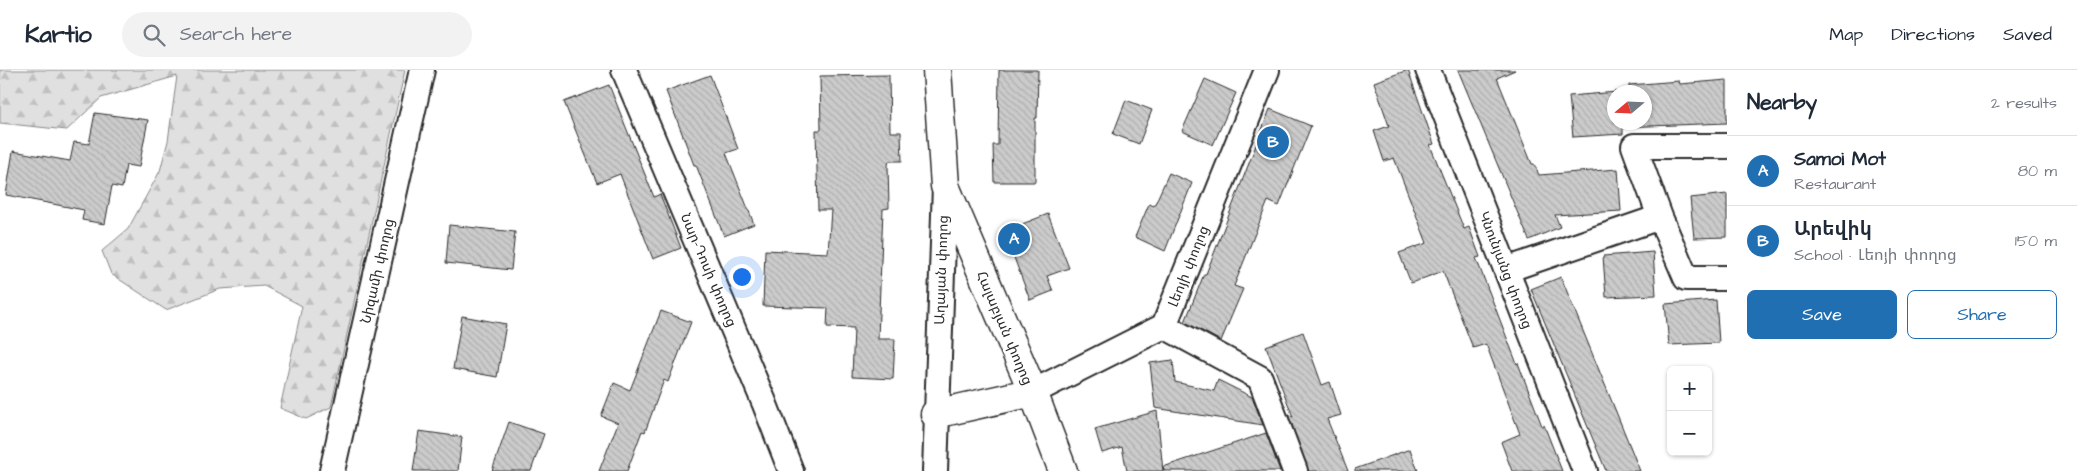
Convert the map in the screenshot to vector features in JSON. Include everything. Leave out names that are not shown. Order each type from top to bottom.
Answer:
[{"type":"main road","name":"Աղայան փողոց","points":[[937,70],[945,186]]},
{"type":"main road","name":"Հալաբյան փողոց","points":[[945,186],[1033,392],[1064,471]]},
{"type":"main road","points":[[935,414],[1033,392]]},
{"type":"street","name":"Նիզամի փողոց","points":[[332,471],[422,70]]},
{"type":"street","name":"Նար-Դոսի փողոց","points":[[624,70],[764,402],[791,471]]},
{"type":"street","name":"Լեոյի փողոց","points":[[1164,326],[1267,70]]},
{"type":"street","name":"Կնունյանց փողոց","points":[[1428,70],[1585,471]]},
{"type":"street","points":[[1727,146],[1634,146],[1660,217],[1686,278],[1727,278]]},
{"type":"street","name":"Աղայան փողոց","points":[[935,471],[935,414],[945,186]]},
{"type":"street","points":[[1506,270],[1660,217]]},
{"type":"street","points":[[1033,392],[1164,326],[1260,378],[1295,471]]},
{"type":"green space","points":[[0,70],[405,70],[331,407],[306,419],[280,408],[302,306],[264,286],[220,289],[166,310],[111,274],[102,251],[128,229],[160,171],[168,141],[177,76],[101,98],[67,130],[0,123]]},
{"type":"building","points":[[999,70],[1038,70],[1037,118],[1035,118],[1035,182],[994,182],[993,145],[998,145]]},
{"type":"building","points":[[1408,70],[1434,144],[1430,145],[1464,229],[1469,227],[1480,257],[1476,258],[1542,426],[1544,425],[1562,471],[1512,471],[1501,442],[1520,434],[1486,344],[1473,348],[1443,271],[1411,283],[1399,253],[1427,243],[1394,158],[1384,161],[1374,131],[1389,126],[1374,82]]},
{"type":"building","points":[[1458,70],[1515,70],[1497,78],[1532,164],[1534,164],[1539,175],[1618,169],[1621,211],[1555,215],[1560,227],[1529,240]]},
{"type":"building","points":[[710,75],[738,149],[726,153],[754,224],[724,236],[666,91]]},
{"type":"building","points":[[889,75],[890,132],[901,132],[902,161],[889,161],[888,165],[889,208],[883,209],[878,339],[895,339],[893,379],[852,377],[854,328],[827,327],[828,308],[763,306],[765,250],[828,253],[831,210],[818,210],[816,130],[821,130],[820,76]]},
{"type":"building","points":[[1205,79],[1236,93],[1213,145],[1182,131]]},
{"type":"building","points":[[1727,80],[1727,123],[1652,126],[1652,85],[1629,85],[1679,81],[1680,84]]},
{"type":"building","points":[[609,85],[654,197],[660,194],[681,248],[653,259],[620,174],[597,183],[564,102]]},
{"type":"building","points":[[1607,93],[1607,130],[1623,130],[1623,134],[1573,137],[1569,96]]},
{"type":"building","points":[[1126,100],[1152,110],[1139,144],[1113,134]]},
{"type":"building","points":[[1270,109],[1311,126],[1279,206],[1268,201],[1234,286],[1243,289],[1221,341],[1185,322],[1204,274],[1206,274]]},
{"type":"building","points":[[95,113],[148,120],[139,167],[126,165],[122,188],[112,186],[105,224],[82,220],[84,210],[6,195],[13,151],[70,161],[74,142],[89,144]]},
{"type":"building","points":[[1169,173],[1192,183],[1165,251],[1135,237],[1149,204],[1154,206]]},
{"type":"building","points":[[1727,194],[1727,237],[1694,238],[1690,198]]},
{"type":"building","points":[[1048,214],[1069,268],[1047,276],[1053,291],[1030,300],[1004,231]]},
{"type":"building","points":[[449,225],[515,232],[511,270],[446,263]]},
{"type":"building","points":[[1653,252],[1656,295],[1606,297],[1603,256]]},
{"type":"building","points":[[1561,277],[1640,471],[1606,471],[1531,289]]},
{"type":"building","points":[[1716,300],[1719,343],[1669,345],[1665,304]]},
{"type":"building","points":[[661,311],[691,322],[668,382],[664,380],[645,432],[642,431],[627,471],[599,471],[618,423],[601,416],[614,383],[630,390]]},
{"type":"building","points":[[462,316],[506,324],[497,377],[453,369]]},
{"type":"building","points":[[1303,332],[1322,385],[1330,382],[1341,415],[1327,419],[1348,471],[1308,471],[1288,414],[1293,417],[1266,346]]},
{"type":"building","points":[[1173,360],[1175,382],[1214,391],[1218,380],[1252,397],[1263,425],[1155,408],[1150,363]]},
{"type":"building","points":[[1157,411],[1163,471],[1127,471],[1122,447],[1102,453],[1095,429]]},
{"type":"building","points":[[509,422],[544,434],[531,471],[492,471]]},
{"type":"building","points":[[419,431],[462,437],[458,471],[413,471]]},
{"type":"building","points":[[1266,433],[1280,471],[1164,471],[1163,467]]},
{"type":"building","points":[[1410,449],[1418,471],[1355,471],[1355,469]]},
{"type":"place","name":"Արեվիկ","points":[[1273,142]]},
{"type":"place","name":"Samoi Mot","points":[[1014,239]]}]
